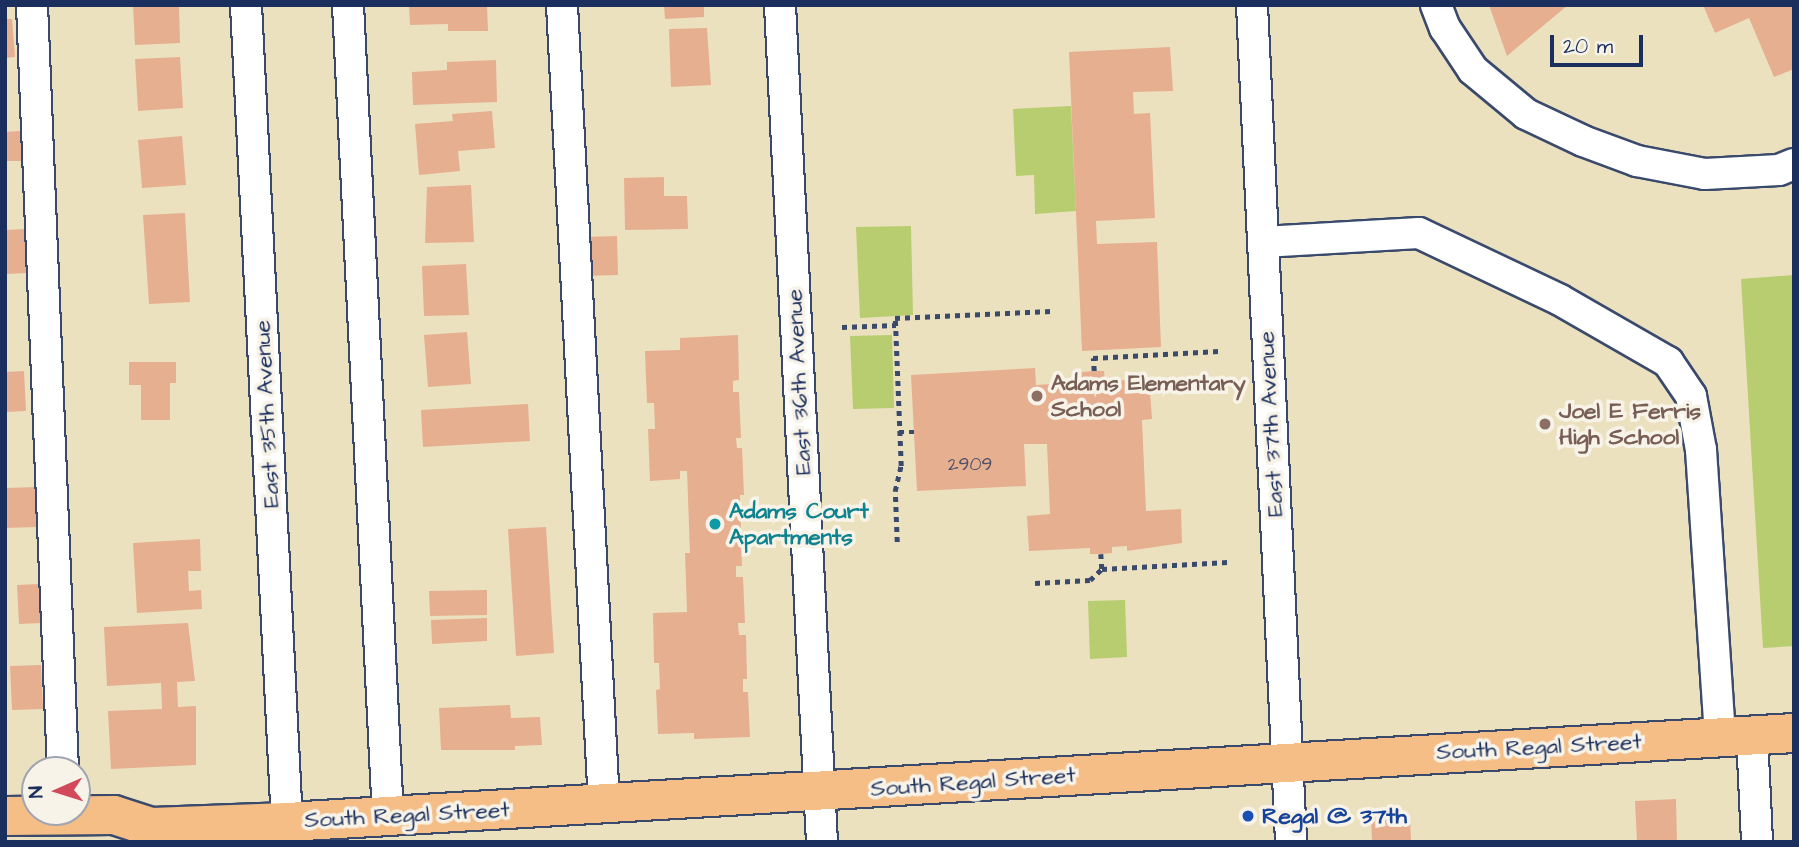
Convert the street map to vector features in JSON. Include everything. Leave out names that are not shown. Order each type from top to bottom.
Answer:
[{"type":"main road","name":"South Regal Street","points":[[91,814],[114,814],[137,834],[287,822],[346,830],[388,816],[1794,733]]},
{"type":"street","points":[[32,5],[62,756]]},
{"type":"street","name":"East 35th Avenue","points":[[246,5],[287,822]]},
{"type":"street","points":[[348,5],[388,816]]},
{"type":"street","points":[[562,5],[604,804]]},
{"type":"street","name":"East 36th Avenue","points":[[780,5],[821,842]]},
{"type":"street","name":"East 37th Avenue","points":[[1252,5],[1291,842]]},
{"type":"street","points":[[1436,5],[1445,29],[1473,70],[1526,114],[1583,141],[1637,161],[1705,174],[1779,170],[1794,164]]},
{"type":"street","points":[[1263,242],[1419,233],[1560,300],[1668,362],[1691,396],[1701,450],[1736,736],[1758,842]]},
{"type":"path","points":[[897,542],[899,432],[895,318],[1052,311]]},
{"type":"path","points":[[842,327],[896,325]]},
{"type":"path","points":[[1094,371],[1093,358],[1219,351]]},
{"type":"path","points":[[899,432],[914,432]]},
{"type":"path","points":[[1101,554],[1102,569]]},
{"type":"path","points":[[1035,583],[1090,580],[1102,569],[1228,562]]},
{"type":"green space","points":[[1071,106],[1076,211],[1035,214],[1034,175],[1016,176],[1013,109]]},
{"type":"green space","points":[[911,226],[913,315],[860,318],[856,227]]},
{"type":"green space","points":[[1794,275],[1794,646],[1763,648],[1741,279]]},
{"type":"green space","points":[[892,335],[894,408],[853,409],[850,336]]},
{"type":"green space","points":[[1125,600],[1127,657],[1090,659],[1088,601]]},
{"type":"building","points":[[133,5],[179,5],[180,43],[135,45]]},
{"type":"building","points":[[409,5],[487,5],[488,31],[448,31],[448,24],[410,25]]},
{"type":"building","points":[[664,5],[704,5],[704,17],[665,19]]},
{"type":"building","points":[[1489,5],[1568,5],[1507,56]]},
{"type":"building","points":[[1703,5],[1794,5],[1794,69],[1774,77],[1749,18],[1715,33]]},
{"type":"building","points":[[5,19],[12,19],[15,57],[5,58]]},
{"type":"building","points":[[707,28],[711,85],[671,87],[669,29]]},
{"type":"building","points":[[1170,47],[1173,91],[1133,92],[1134,114],[1150,113],[1155,218],[1096,221],[1097,244],[1157,242],[1161,347],[1082,351],[1069,52]]},
{"type":"building","points":[[180,57],[183,108],[138,111],[135,59]]},
{"type":"building","points":[[496,60],[497,102],[413,105],[412,72],[447,70],[447,62]]},
{"type":"building","points":[[492,111],[495,148],[458,151],[460,171],[419,175],[415,124],[453,121],[452,114]]},
{"type":"building","points":[[20,131],[22,161],[5,161],[5,132]]},
{"type":"building","points":[[182,136],[186,185],[142,188],[138,140]]},
{"type":"building","points":[[664,177],[664,196],[687,196],[688,229],[625,230],[624,178]]},
{"type":"building","points":[[471,185],[474,242],[425,243],[427,187]]},
{"type":"building","points":[[185,213],[190,302],[149,304],[143,215]]},
{"type":"building","points":[[25,229],[27,273],[5,274],[5,230]]},
{"type":"building","points":[[617,236],[618,275],[583,276],[582,237]]},
{"type":"building","points":[[466,264],[469,315],[424,316],[422,266]]},
{"type":"building","points":[[467,332],[471,384],[428,387],[424,335]]},
{"type":"building","name":"Adams Court Apartments","points":[[738,335],[739,380],[733,381],[733,392],[739,392],[741,438],[736,438],[737,448],[742,448],[744,495],[740,495],[742,566],[736,566],[736,577],[743,577],[745,623],[738,623],[739,635],[746,635],[747,679],[743,679],[743,692],[748,692],[750,737],[694,739],[694,733],[658,734],[656,690],[660,689],[659,663],[654,663],[653,613],[687,612],[685,553],[690,553],[687,471],[680,471],[680,479],[650,481],[648,429],[655,429],[654,403],[647,403],[645,351],[680,350],[680,338]]},
{"type":"building","points":[[129,362],[176,362],[176,383],[170,383],[170,420],[141,420],[141,385],[129,385]]},
{"type":"building","points":[[1035,368],[1036,385],[1082,382],[1082,372],[1094,371],[1104,371],[1105,381],[1149,379],[1152,419],[1142,420],[1146,511],[1181,509],[1182,543],[1127,551],[1127,546],[1112,547],[1112,553],[1101,554],[1090,554],[1090,548],[1029,551],[1027,516],[1050,514],[1047,444],[1024,444],[1026,486],[917,491],[911,375]]},
{"type":"building","points":[[24,371],[26,411],[5,412],[5,372]]},
{"type":"building","points":[[528,404],[530,441],[423,447],[421,410]]},
{"type":"building","points":[[36,487],[37,527],[5,528],[5,488]]},
{"type":"building","points":[[546,527],[554,653],[516,656],[508,529]]},
{"type":"building","points":[[200,539],[201,571],[188,571],[189,591],[201,590],[202,609],[137,613],[133,543]]},
{"type":"building","points":[[39,584],[42,623],[19,624],[17,585]]},
{"type":"building","points":[[487,590],[487,615],[430,616],[429,591]]},
{"type":"building","points":[[487,618],[487,641],[432,644],[431,620]]},
{"type":"building","points":[[188,623],[195,681],[177,682],[178,707],[196,706],[196,765],[111,769],[108,711],[162,709],[161,683],[107,686],[104,627]]},
{"type":"building","points":[[41,665],[43,709],[12,710],[10,666]]},
{"type":"building","points":[[510,705],[511,718],[540,717],[542,745],[515,746],[515,750],[441,750],[439,708]]},
{"type":"building","points":[[1676,799],[1677,842],[1637,842],[1635,801]]},
{"type":"building","points":[[1371,817],[1410,817],[1411,842],[1372,842]]},
{"type":"place","name":"Adams Elementary School","points":[[1037,396]]},
{"type":"place","name":"Joel E Ferris High School","points":[[1545,424]]},
{"type":"place","name":"Adams Court Apartments","points":[[715,524]]},
{"type":"place","name":"Regal @ 37th","points":[[1248,816]]}]
